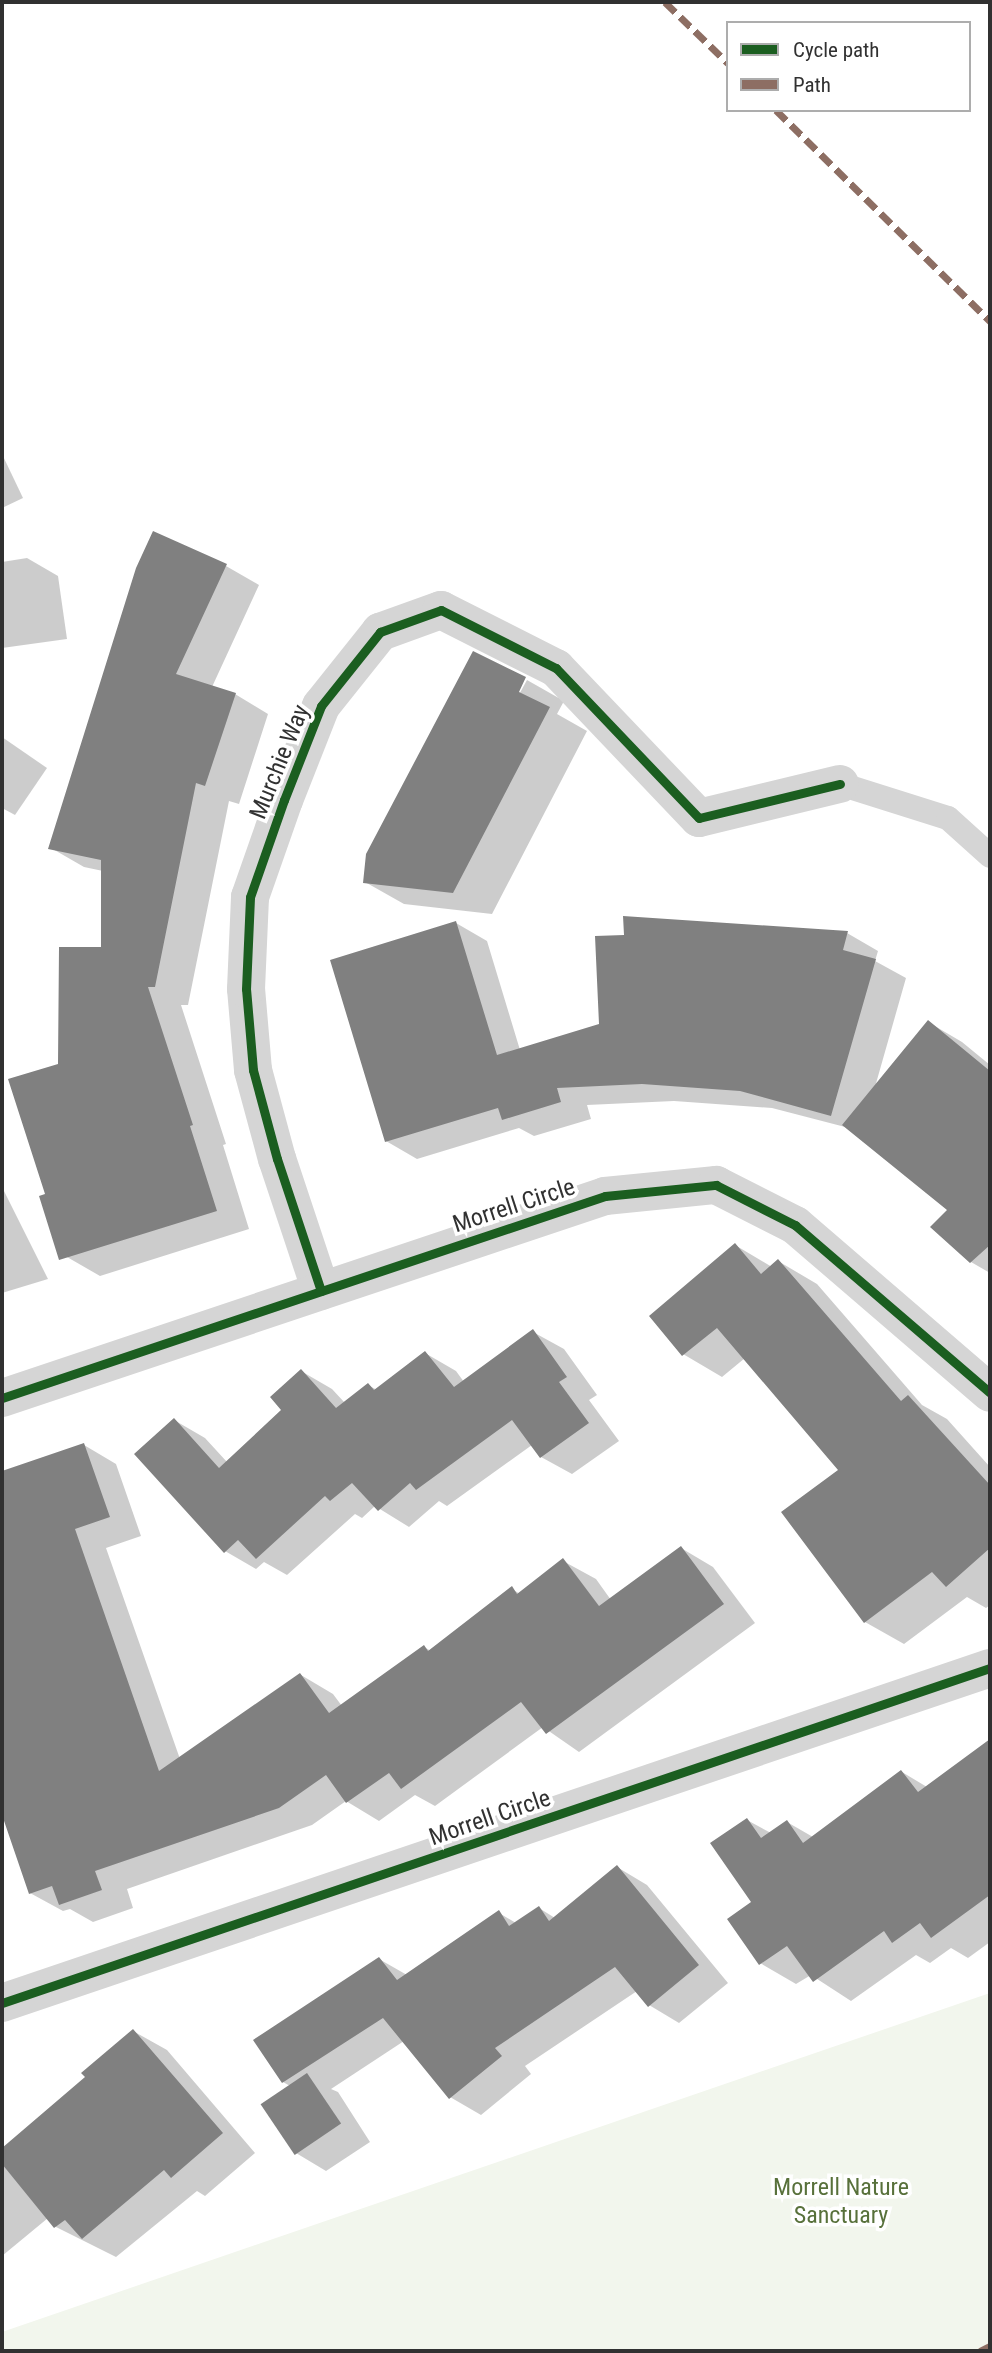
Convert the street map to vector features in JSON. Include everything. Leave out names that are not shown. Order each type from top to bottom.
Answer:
[{"type":"street","name":"Murchie Way","points":[[321,1291],[277,1159],[253,1070],[246,989],[250,897],[321,706],[380,632],[441,610],[556,667],[699,818],[840,784]]},
{"type":"street","name":"Morrell Circle","points":[[2,1398],[605,1196],[716,1185],[795,1225],[990,1393]]},
{"type":"street","name":"Morrell Circle","points":[[2,2003],[990,1668]]},
{"type":"lane","points":[[840,784],[948,818],[990,856]]},
{"type":"green space","name":"Morrell Nature Sanctuary","points":[[990,1993],[990,2351],[2,2351],[2,2332]]},
{"type":"building","points":[[153,531],[227,564],[176,674],[236,693],[205,786],[196,783],[155,987],[148,987],[193,1125],[190,1126],[217,1211],[59,1260],[39,1196],[45,1194],[8,1079],[58,1064],[59,947],[101,947],[101,860],[48,849],[136,568]]},
{"type":"building","points":[[473,651],[526,677],[519,692],[550,707],[453,893],[363,883],[366,854]]},
{"type":"building","points":[[623,916],[848,931],[843,950],[876,959],[831,1116],[740,1091],[642,1084],[557,1088],[561,1102],[502,1120],[498,1108],[385,1142],[330,960],[456,921],[497,1055],[599,1024],[595,936],[624,935]]},
{"type":"building","points":[[928,1020],[990,1071],[990,1245],[970,1263],[930,1227],[947,1210],[842,1125]]},
{"type":"building","points":[[735,1243],[761,1274],[778,1259],[901,1401],[908,1395],[990,1485],[990,1548],[946,1587],[932,1572],[864,1623],[781,1512],[838,1470],[717,1328],[682,1356],[649,1316]]},
{"type":"building","points":[[533,1329],[567,1377],[559,1382],[589,1423],[540,1458],[512,1420],[416,1490],[410,1483],[378,1511],[352,1483],[330,1501],[325,1496],[256,1559],[238,1540],[224,1553],[134,1454],[174,1418],[219,1468],[281,1410],[270,1397],[301,1369],[336,1408],[368,1383],[374,1390],[425,1351],[454,1387]]},
{"type":"building","points":[[84,1443],[110,1517],[75,1529],[159,1771],[300,1673],[329,1713],[424,1645],[428,1651],[512,1586],[517,1594],[563,1558],[599,1606],[681,1546],[724,1604],[546,1734],[521,1702],[401,1789],[389,1773],[346,1803],[326,1775],[279,1808],[95,1871],[102,1890],[59,1905],[52,1886],[29,1894],[2,1815],[2,1471]]},
{"type":"building","points":[[990,1739],[990,1895],[931,1938],[920,1923],[892,1943],[884,1931],[813,1982],[787,1946],[759,1965],[727,1919],[751,1902],[710,1843],[747,1818],[761,1838],[787,1820],[803,1843],[901,1770],[918,1792]]},
{"type":"building","points":[[617,1865],[699,1965],[648,2007],[615,1967],[495,2048],[502,2056],[449,2099],[383,2018],[282,2083],[253,2040],[379,1957],[397,1980],[499,1910],[509,1926],[539,1906],[549,1921]]},
{"type":"building","points":[[133,2029],[223,2133],[171,2178],[164,2170],[82,2239],[65,2220],[54,2228],[2,2164],[2,2148],[85,2077],[81,2073]]},
{"type":"building","points":[[307,2073],[341,2124],[295,2155],[261,2104]]},
{"type":"marked path","points":[[665,2],[726,61]]},
{"type":"marked path","points":[[778,112],[990,321]]},
{"type":"marked path","points":[[980,2351],[990,2346]]},
{"type":"cycle path","points":[[321,1291],[277,1159],[253,1070],[246,989],[250,897],[321,706],[380,632],[441,610],[556,668],[699,818],[840,784]]},
{"type":"cycle path","points":[[2,1398],[605,1196],[716,1185],[795,1225],[990,1393]]},
{"type":"cycle path","points":[[2,2003],[990,1668]]}]
